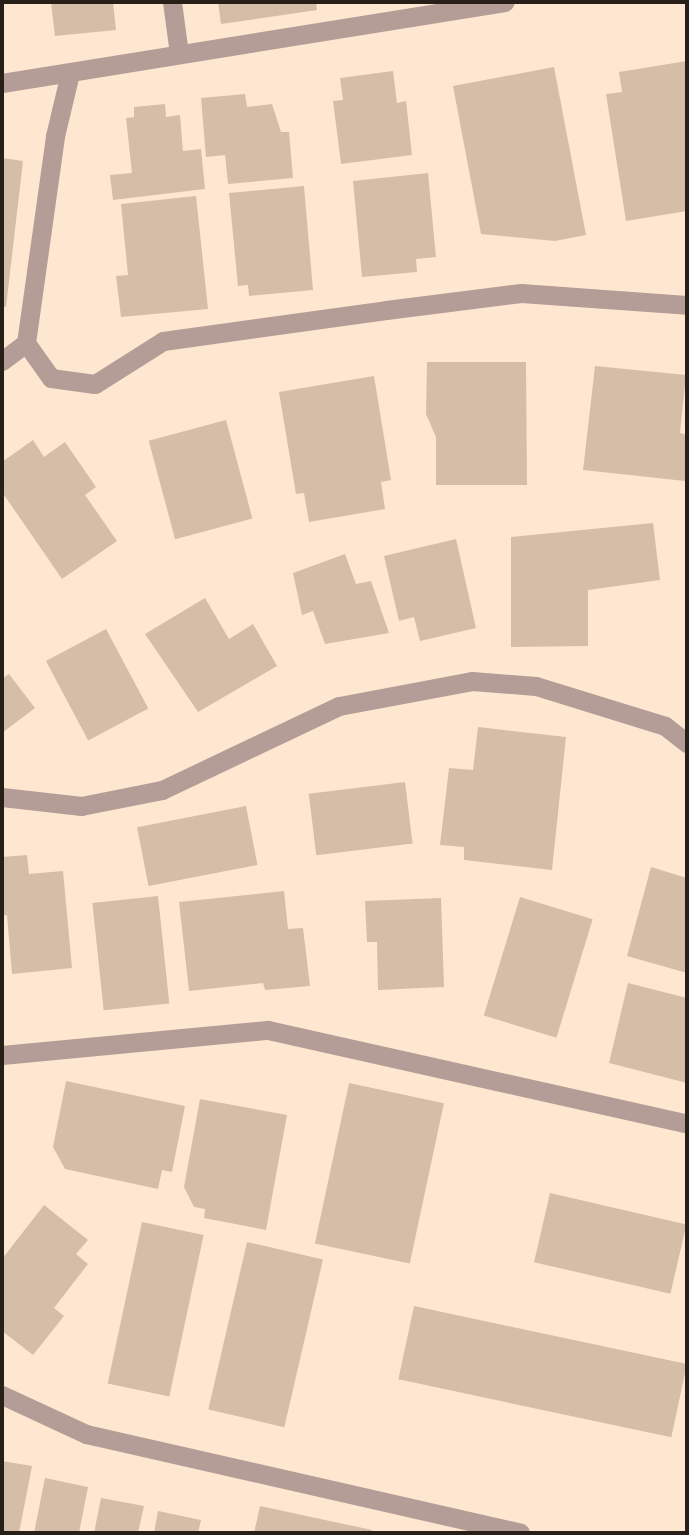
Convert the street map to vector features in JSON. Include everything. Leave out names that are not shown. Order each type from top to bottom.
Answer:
[{"type":"street","points":[[172,2],[179,54]]},
{"type":"street","points":[[2,83],[505,2]]},
{"type":"street","points":[[70,73],[55,136],[26,343],[51,378],[95,384],[163,341],[521,293],[687,305]]},
{"type":"street","points":[[2,360],[26,343]]},
{"type":"street","points":[[2,797],[34,805],[81,806],[162,790],[339,706],[472,681],[536,686],[665,726],[687,743]]},
{"type":"street","points":[[2,1055],[268,1030],[687,1124]]},
{"type":"street","points":[[2,1395],[86,1434],[520,1533]]},
{"type":"building","points":[[51,2],[113,2],[116,30],[55,36]]},
{"type":"building","points":[[218,2],[316,2],[317,10],[221,24]]},
{"type":"building","points":[[687,61],[687,211],[626,221],[606,94],[622,92],[619,72]]},
{"type":"building","points":[[554,67],[586,235],[555,241],[481,234],[453,86]]},
{"type":"building","points":[[393,71],[397,103],[406,101],[412,155],[341,164],[333,101],[343,100],[340,78]]},
{"type":"building","points":[[245,94],[247,107],[272,104],[281,132],[289,132],[293,178],[228,184],[225,155],[206,157],[201,98]]},
{"type":"building","points":[[165,104],[166,117],[180,115],[183,151],[201,149],[205,189],[113,200],[110,175],[132,173],[126,118],[134,117],[134,107]]},
{"type":"building","points":[[2,158],[23,161],[6,307],[2,306]]},
{"type":"building","points":[[428,173],[436,257],[416,259],[417,272],[362,277],[353,181]]},
{"type":"building","points":[[304,186],[313,290],[249,296],[248,285],[238,286],[229,193]]},
{"type":"building","points":[[196,196],[208,309],[121,317],[116,276],[128,275],[121,204]]},
{"type":"building","points":[[427,362],[526,362],[527,485],[436,485],[436,437],[426,414]]},
{"type":"building","points":[[595,366],[686,375],[680,433],[687,435],[685,481],[583,470]]},
{"type":"building","points":[[374,376],[391,480],[381,482],[385,509],[309,522],[304,493],[296,494],[279,392]]},
{"type":"building","points":[[226,420],[252,519],[175,539],[149,441]]},
{"type":"building","points":[[33,440],[44,457],[65,442],[96,487],[85,495],[117,541],[62,579],[2,492],[2,462]]},
{"type":"building","points":[[653,523],[660,580],[588,590],[588,646],[511,647],[511,537]]},
{"type":"building","points":[[456,539],[476,628],[420,641],[414,617],[399,621],[384,556]]},
{"type":"building","points":[[345,554],[356,584],[371,581],[389,633],[325,644],[313,611],[302,615],[293,573]]},
{"type":"building","points":[[205,598],[229,639],[253,624],[277,666],[198,712],[145,634]]},
{"type":"building","points":[[106,629],[148,708],[88,740],[46,661]]},
{"type":"building","points":[[9,674],[35,708],[2,733],[2,679]]},
{"type":"building","points":[[478,727],[566,737],[552,870],[464,860],[464,847],[440,845],[449,768],[473,770]]},
{"type":"building","points":[[405,782],[413,844],[316,855],[309,794]]},
{"type":"building","points":[[246,806],[257,865],[148,886],[137,827]]},
{"type":"building","points":[[27,855],[29,874],[63,871],[72,968],[12,974],[7,915],[2,916],[2,857]]},
{"type":"building","points":[[651,867],[687,878],[687,973],[627,956]]},
{"type":"building","points":[[284,891],[288,929],[303,928],[310,986],[265,990],[263,983],[189,991],[179,902]]},
{"type":"building","points":[[158,896],[169,1003],[104,1010],[92,903]]},
{"type":"building","points":[[520,897],[593,919],[556,1038],[484,1016]]},
{"type":"building","points":[[441,898],[444,987],[378,990],[377,942],[367,942],[365,901]]},
{"type":"building","points":[[628,983],[687,998],[687,1083],[609,1063]]},
{"type":"building","points":[[66,1081],[185,1106],[172,1172],[162,1170],[158,1189],[65,1169],[53,1147]]},
{"type":"building","points":[[349,1083],[444,1103],[410,1264],[315,1243]]},
{"type":"building","points":[[200,1099],[287,1115],[266,1230],[204,1218],[205,1209],[194,1207],[184,1187]]},
{"type":"building","points":[[550,1193],[686,1224],[670,1294],[534,1262]]},
{"type":"building","points":[[44,1205],[88,1240],[76,1254],[88,1264],[54,1308],[64,1316],[33,1355],[2,1331],[2,1259]]},
{"type":"building","points":[[142,1222],[204,1235],[169,1396],[108,1383]]},
{"type":"building","points":[[247,1242],[323,1260],[284,1427],[208,1410]]},
{"type":"building","points":[[414,1306],[687,1364],[671,1437],[398,1379]]},
{"type":"building","points":[[2,1461],[32,1466],[19,1533],[2,1531]]},
{"type":"building","points":[[45,1478],[88,1487],[79,1533],[34,1533]]},
{"type":"building","points":[[101,1498],[144,1506],[138,1533],[94,1533]]},
{"type":"building","points":[[260,1506],[372,1530],[371,1533],[254,1533]]},
{"type":"building","points":[[158,1511],[201,1520],[198,1533],[154,1533]]}]
